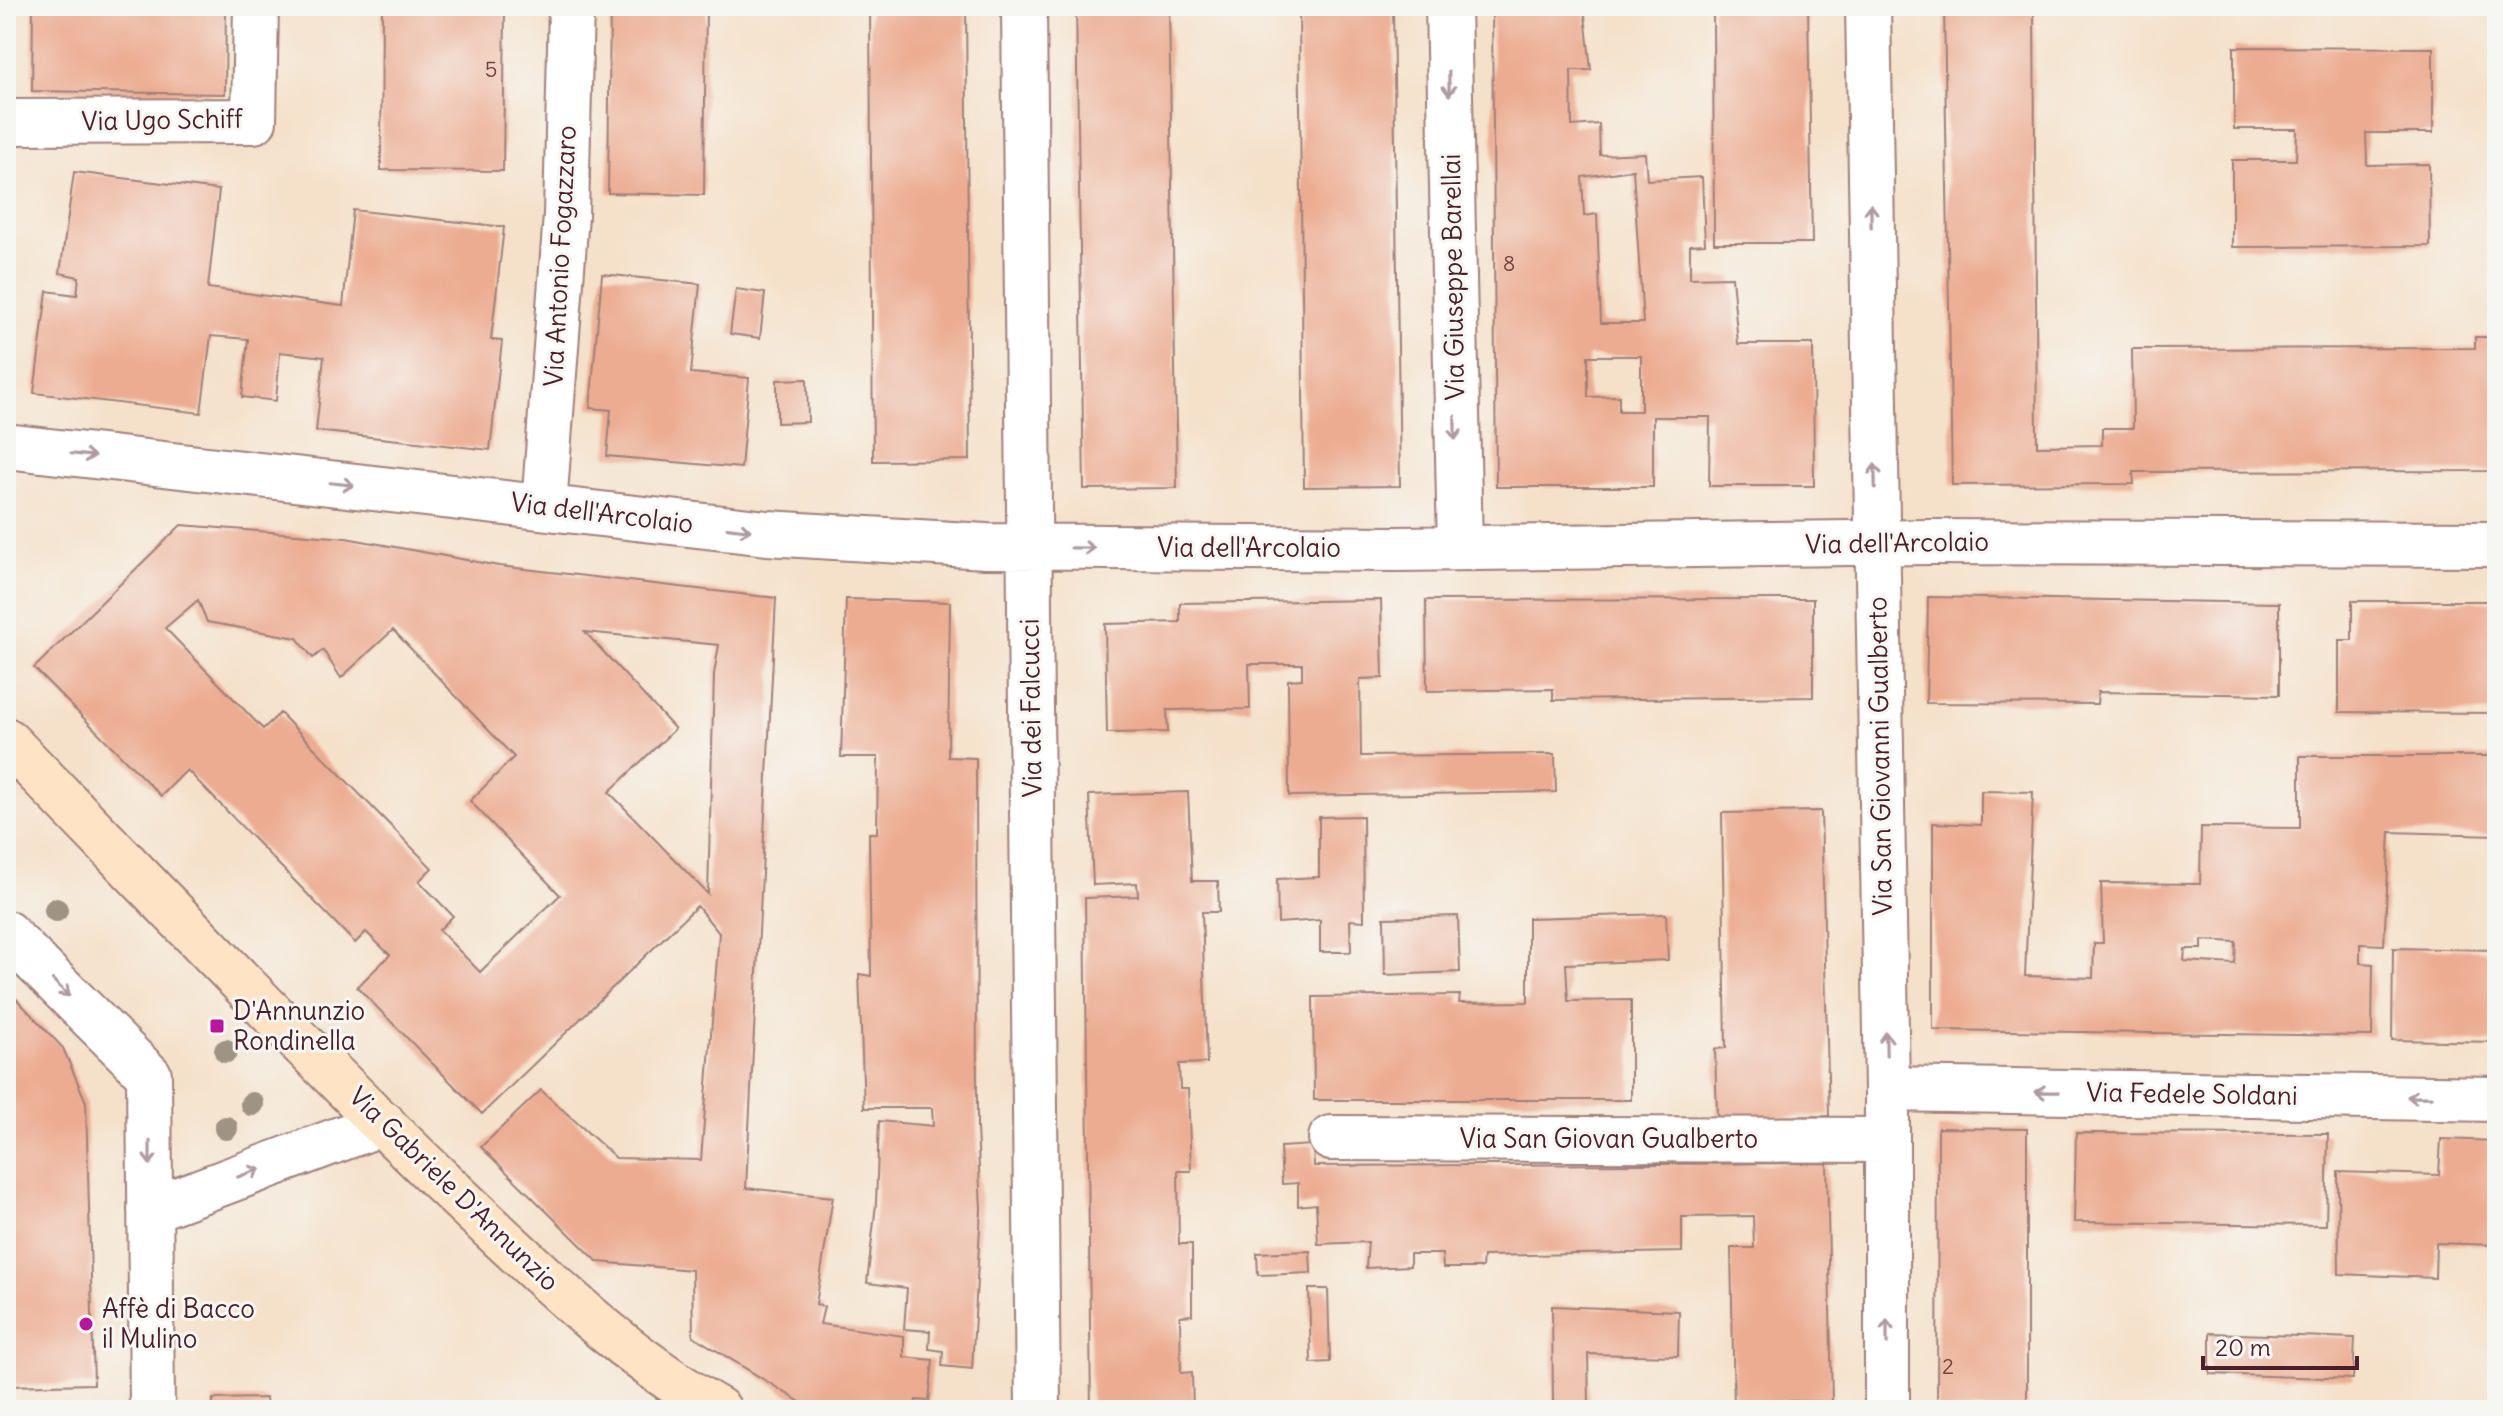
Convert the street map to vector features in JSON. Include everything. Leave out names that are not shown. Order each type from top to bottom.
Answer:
[{"type":"street","name":"Via Ugo Schiff","points":[[6,122],[254,121],[256,6]]},
{"type":"street","name":"Via Antonio Fogazzaro","points":[[544,506],[566,215],[571,6]]},
{"type":"street","name":"Via dei Falcucci","points":[[1024,6],[1038,1138],[1038,1410]]},
{"type":"street","name":"Via Giuseppe Barellai","points":[[1448,6],[1460,547]]},
{"type":"street","name":"Via San Giovanni Gualberto","points":[[1868,6],[1875,543],[1887,1089],[1887,1410]]},
{"type":"street","name":"Via dell'Arcolaio","points":[[6,446],[767,533],[1029,547],[2497,544]]},
{"type":"street","name":"Via Gabriele D'Annunzio","points":[[6,740],[383,1123],[578,1307],[635,1353],[719,1410]]},
{"type":"street","points":[[6,933],[149,1075],[152,1410]]},
{"type":"street","name":"Via Fedele Soldani","points":[[1887,1089],[2497,1099]]},
{"type":"street","points":[[150,1210],[383,1123]]},
{"type":"street","name":"Via San Giovan Gualberto","points":[[1331,1138],[1887,1140]]},
{"type":"building","points":[[33,6],[226,6],[225,94],[32,91]]},
{"type":"building","points":[[382,6],[505,6],[503,171],[381,170]]},
{"type":"building","points":[[610,6],[706,6],[704,195],[608,193]]},
{"type":"building","points":[[870,6],[966,6],[970,460],[873,461]]},
{"type":"building","points":[[1076,6],[1169,6],[1177,488],[1084,489]]},
{"type":"building","points":[[1299,6],[1393,6],[1400,486],[1304,487]]},
{"type":"building","points":[[1492,6],[1584,6],[1591,70],[1571,70],[1572,126],[1599,124],[1600,155],[1645,153],[1647,180],[1702,177],[1705,244],[1690,245],[1690,278],[1732,277],[1738,344],[1813,344],[1814,486],[1709,486],[1710,417],[1653,417],[1653,487],[1496,487]],"holes":[[[1633,170],[1643,323],[1601,323],[1597,214],[1584,216],[1582,177]],[[1588,356],[1641,356],[1641,411],[1619,411],[1619,396],[1588,397]]]},
{"type":"building","points":[[1713,6],[1808,6],[1812,243],[1714,243]]},
{"type":"building","points":[[1944,6],[2034,6],[2037,446],[2102,445],[2102,428],[2133,428],[2132,349],[2475,348],[2475,337],[2497,337],[2497,471],[2133,472],[2134,484],[1952,485]]},
{"type":"building","points":[[2234,47],[2433,48],[2433,133],[2366,133],[2367,165],[2429,164],[2430,246],[2232,247],[2232,160],[2296,160],[2297,129],[2234,129]]},
{"type":"building","points":[[74,172],[219,190],[208,288],[343,306],[353,210],[504,227],[491,340],[502,341],[490,450],[316,431],[324,357],[280,352],[276,401],[242,397],[248,339],[211,336],[201,413],[34,393],[47,291],[77,295],[79,277],[60,273]]},
{"type":"building","points":[[602,274],[700,284],[691,373],[749,378],[741,468],[607,456],[611,410],[590,408]]},
{"type":"building","points":[[736,289],[765,293],[760,338],[730,334]]},
{"type":"building","points":[[807,379],[808,422],[777,423],[777,380]]},
{"type":"building","points":[[181,525],[346,538],[499,566],[776,598],[746,1188],[833,1197],[816,1304],[824,1307],[820,1324],[904,1336],[904,1357],[933,1360],[929,1401],[916,1400],[914,1410],[810,1408],[693,1336],[692,1270],[598,1262],[481,1147],[541,1090],[616,1158],[701,1160],[719,933],[697,906],[482,1114],[357,987],[390,955],[366,932],[355,943],[187,770],[161,796],[34,668]],"holes":[[[198,600],[207,622],[297,638],[313,658],[323,650],[341,678],[393,630],[514,757],[470,801],[560,895],[480,972],[439,930],[453,916],[419,881],[432,868],[280,713],[263,729],[165,628]],[[585,632],[719,645],[714,674],[708,894],[609,792],[675,729]]]},
{"type":"building","points":[[1928,597],[2279,603],[2279,695],[2098,692],[2097,704],[1926,703]]},
{"type":"building","points":[[846,599],[950,602],[948,757],[976,758],[977,1128],[981,1209],[972,1369],[942,1366],[943,1351],[929,1349],[930,1331],[904,1329],[907,1288],[867,1283],[876,1204],[879,1121],[933,1126],[932,1108],[864,1108],[859,974],[871,976],[869,833],[877,833],[878,757],[841,757]]},
{"type":"building","points":[[1813,599],[1813,697],[1553,700],[1553,689],[1427,691],[1426,600]]},
{"type":"building","points":[[1381,600],[1383,678],[1360,679],[1361,756],[1555,754],[1556,792],[1289,796],[1288,680],[1302,679],[1302,664],[1249,664],[1250,709],[1167,710],[1168,732],[1107,733],[1105,624],[1180,622],[1180,603]]},
{"type":"building","points":[[2352,601],[2497,601],[2497,713],[2339,712],[2339,640],[2352,640]]},
{"type":"building","points":[[2300,756],[2497,756],[2497,835],[2390,832],[2384,945],[2360,944],[2360,963],[2373,964],[2372,1036],[1933,1030],[1933,823],[1981,825],[1981,791],[2033,792],[2025,976],[2093,978],[2094,943],[2103,943],[2101,883],[2200,884],[2201,827],[2300,828]],"holes":[[[2202,940],[2236,942],[2235,964],[2184,961],[2185,949],[2202,949]]]},
{"type":"building","points":[[1188,792],[1192,881],[1218,881],[1219,912],[1202,912],[1207,1063],[1179,1064],[1180,1089],[1188,1089],[1191,1171],[1178,1171],[1179,1244],[1192,1244],[1192,1315],[1180,1316],[1181,1373],[1192,1372],[1193,1410],[1091,1410],[1085,898],[1138,896],[1137,883],[1093,885],[1089,795]]},
{"type":"building","points":[[1821,811],[1829,1116],[1717,1118],[1715,1049],[1726,1048],[1722,813]]},
{"type":"building","points":[[1363,816],[1364,921],[1350,920],[1351,952],[1320,952],[1320,920],[1278,923],[1277,879],[1319,877],[1319,817]]},
{"type":"building","points":[[1666,914],[1668,960],[1566,964],[1568,1001],[1631,1000],[1631,1100],[1314,1100],[1313,997],[1460,995],[1459,1003],[1528,1002],[1528,918]]},
{"type":"building","points":[[1458,916],[1460,972],[1385,975],[1384,918]]},
{"type":"building","points":[[2393,948],[2497,950],[2497,1042],[2392,1040]]},
{"type":"building","points":[[6,988],[63,1048],[86,1102],[94,1384],[6,1386]]},
{"type":"building","points":[[1938,1128],[2027,1129],[2027,1410],[1937,1410]]},
{"type":"building","points":[[2076,1133],[2328,1134],[2326,1225],[2074,1222]]},
{"type":"building","points":[[2441,1139],[2497,1141],[2497,1245],[2436,1243],[2435,1278],[2339,1274],[2338,1172],[2439,1175]]},
{"type":"building","points":[[1313,1145],[1314,1166],[1827,1163],[1832,1402],[1781,1401],[1781,1410],[1734,1410],[1731,1248],[1754,1248],[1753,1216],[1682,1217],[1682,1252],[1483,1256],[1482,1268],[1443,1268],[1442,1254],[1410,1254],[1410,1266],[1366,1268],[1368,1242],[1318,1244],[1316,1204],[1298,1206],[1298,1183],[1282,1184],[1280,1147]]},
{"type":"building","points":[[1310,1251],[1311,1273],[1258,1275],[1257,1253]]},
{"type":"building","points":[[1309,1289],[1328,1289],[1330,1362],[1311,1363]]},
{"type":"building","points":[[1552,1306],[1679,1311],[1678,1356],[1588,1354],[1589,1405],[1553,1402]]},
{"type":"building","points":[[2210,1333],[2355,1338],[2353,1379],[2210,1374]]},
{"type":"building","points":[[266,1398],[267,1410],[213,1410],[213,1399]]},
{"type":"place","name":"D'Annunzio Rondinella","points":[[217,1026]]},
{"type":"place","name":"Affè di Bacco il Mulino","points":[[86,1324]]}]
